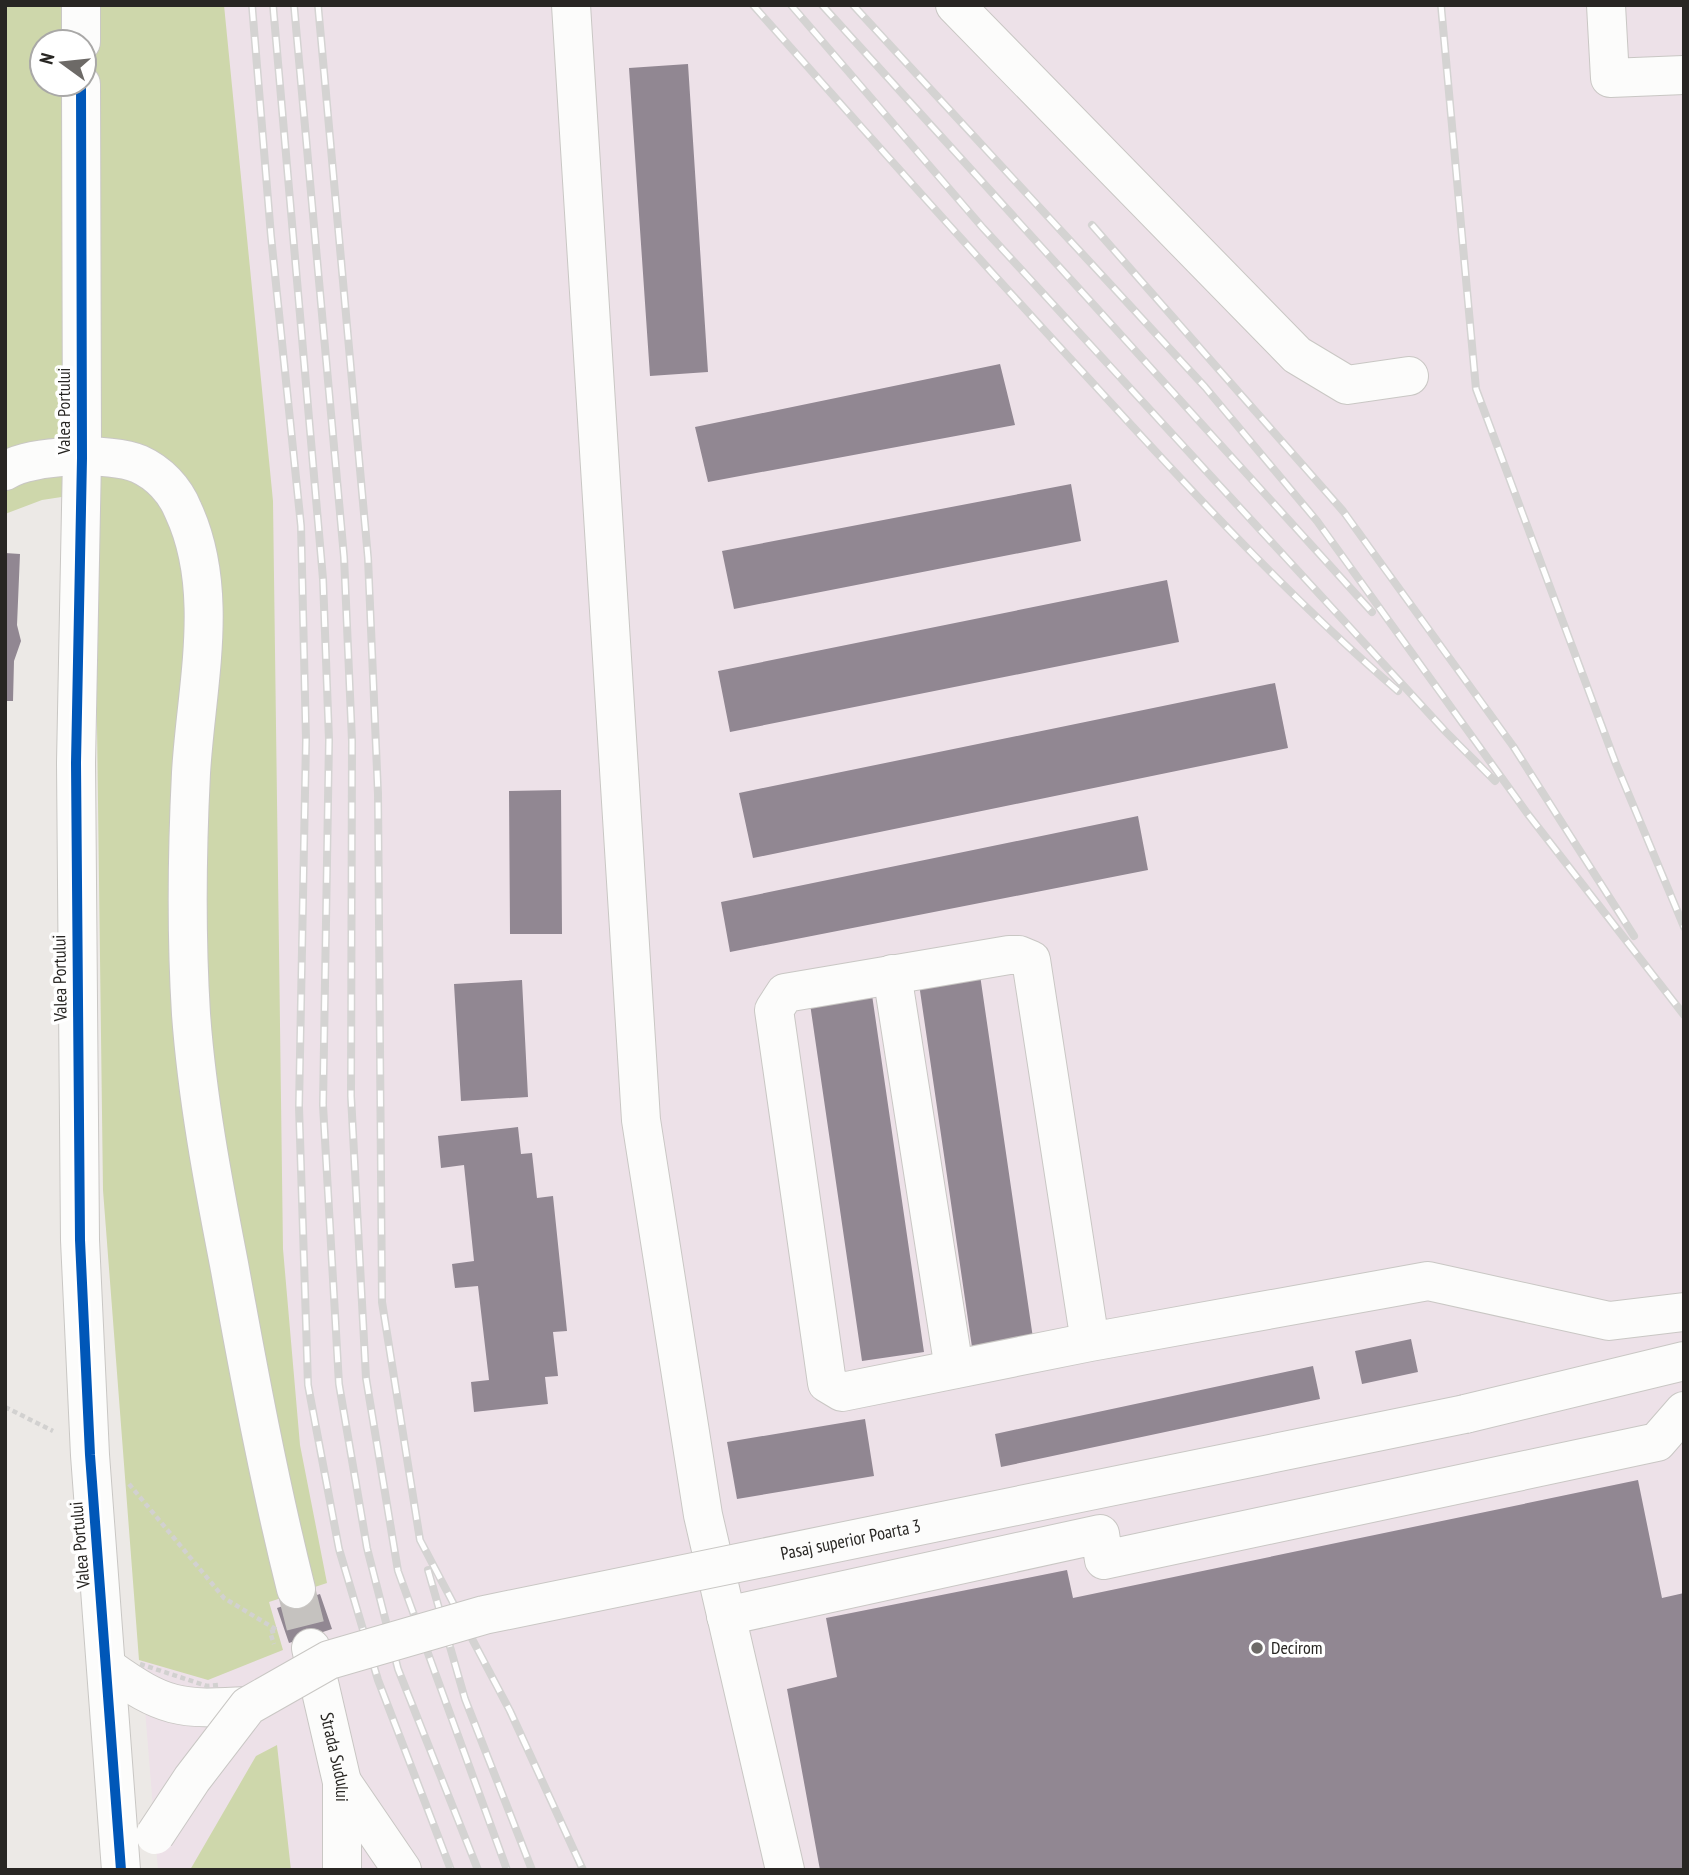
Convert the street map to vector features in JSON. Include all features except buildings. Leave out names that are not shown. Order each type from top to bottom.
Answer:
[{"type":"street","points":[[81,5],[81,28]]},
{"type":"street","points":[[571,5],[641,1120],[703,1515],[785,1870]]},
{"type":"street","points":[[955,5],[1297,355],[1347,385],[1409,376]]},
{"type":"street","points":[[1606,5],[1610,79],[1684,75]]},
{"type":"street","name":"Valea Portului","points":[[81,98],[82,458],[76,763],[80,1240],[90,1455],[130,1675],[121,1870]]},
{"type":"street","points":[[5,471],[30,461],[82,458],[138,463],[156,474],[171,488],[195,537],[202,588],[203,643],[193,728],[186,862],[191,1016],[212,1174],[248,1373],[266,1466],[296,1589]]},
{"type":"street","points":[[1090,1342],[1031,960],[1010,955],[785,993],[774,1010],[827,1382],[842,1392],[1090,1342],[1428,1281],[1609,1321],[1684,1312]]},
{"type":"street","points":[[892,974],[954,1369]]},
{"type":"street","name":"Pasaj superior Poarta 3","points":[[130,1675],[158,1701],[200,1709],[329,1660],[484,1615],[1465,1414],[1684,1361]]},
{"type":"street","points":[[726,1616],[1100,1534],[1104,1560],[1657,1442],[1684,1411]]},
{"type":"street","name":"Strada Sudului","points":[[311,1648],[342,1782],[342,1870]]},
{"type":"street","name":"Pasaj superior Poarta 3","points":[[139,1870],[155,1835],[192,1779],[235,1695]]},
{"type":"street","points":[[342,1782],[402,1870]]},
{"type":"path","points":[[5,1407],[57,1433]]},
{"type":"path","points":[[122,1476],[224,1598],[277,1630]]},
{"type":"path","points":[[130,1675],[207,1686],[235,1695]]},
{"type":"shaded area","points":[[98,5],[1684,5],[1684,1870],[158,1870],[103,1190]]},
{"type":"green space","points":[[5,5],[224,5],[273,501],[283,1249],[300,1445],[327,1583],[269,1602],[283,1650],[208,1680],[139,1660],[103,1190],[94,492],[42,500],[5,514]]},
{"type":"green space","points":[[277,1745],[291,1870],[190,1870],[256,1756]]},
{"type":"tunnel","points":[[296,1589],[311,1648]]},
{"type":"railway","points":[[252,5],[271,236],[301,526],[306,740],[299,1107],[308,1385],[339,1549],[378,1680],[451,1870]]},
{"type":"railway","points":[[273,5],[323,579],[329,740],[323,1105],[339,1384],[367,1548],[398,1669],[478,1870]]},
{"type":"railway","points":[[294,5],[344,557],[352,741],[351,1096],[366,1378],[398,1571],[507,1870]]},
{"type":"railway","points":[[318,5],[368,558],[378,794],[382,1302],[420,1540],[510,1711],[583,1870]]},
{"type":"railway","points":[[753,5],[882,151],[1208,507],[1320,620],[1398,691]]},
{"type":"railway","points":[[791,5],[983,228],[1446,732],[1495,781]]},
{"type":"railway","points":[[822,5],[1372,612]]},
{"type":"railway","points":[[853,5],[1205,387],[1317,521],[1527,813],[1684,1015]]},
{"type":"railway","points":[[1441,5],[1476,389],[1616,764],[1684,927]]},
{"type":"railway","points":[[1092,225],[1343,511],[1513,746],[1634,936]]},
{"type":"railway","points":[[428,1570],[465,1699],[532,1870]]},
{"type":"cycle path","points":[[81,98],[82,458],[76,763],[80,1240],[90,1455],[121,1870]]},
{"type":"place","name":"Decirom","points":[[1257,1648]]}]
